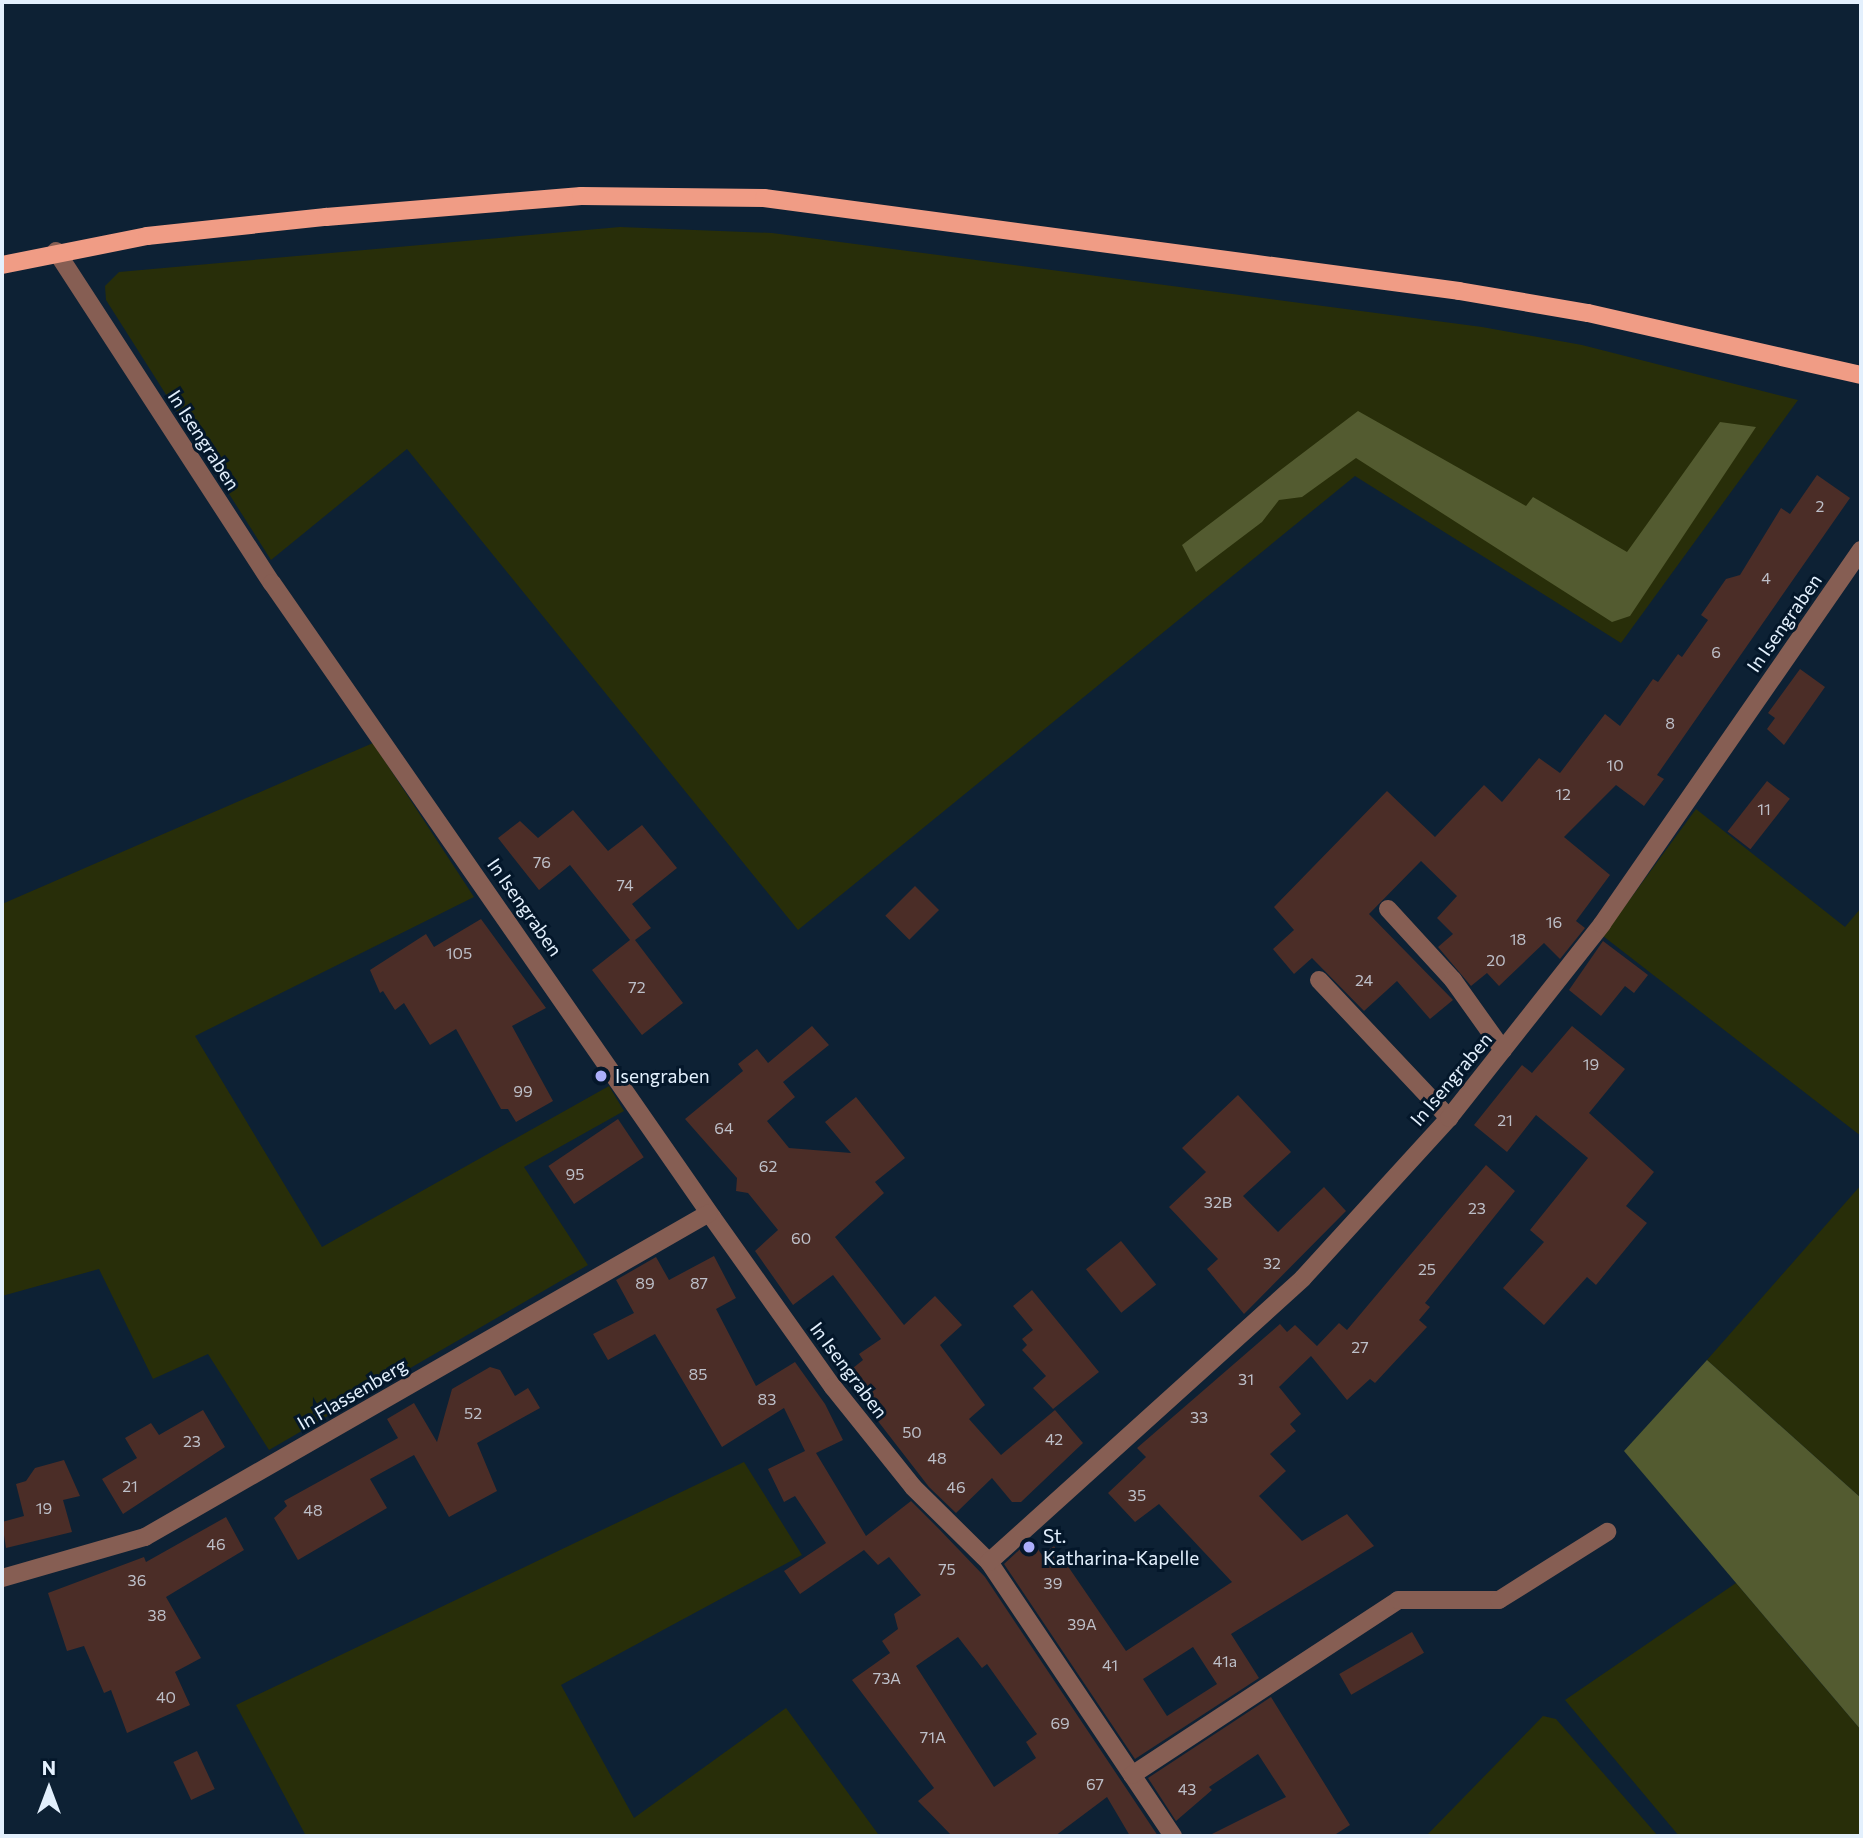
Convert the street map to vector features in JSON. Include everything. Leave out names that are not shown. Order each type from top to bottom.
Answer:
[{"type":"main road","points":[[2,265],[56,251],[188,232],[581,196],[764,198],[1460,291],[1588,313],[1861,376]]},
{"type":"street","name":"In Isengraben","points":[[56,251],[272,583],[709,1213],[833,1387],[913,1487],[989,1562],[1173,1836]]},
{"type":"street","name":"In Isengraben","points":[[989,1562],[1303,1278],[1449,1118],[1602,924],[1861,550]]},
{"type":"street","points":[[1388,909],[1453,979],[1503,1050]]},
{"type":"street","points":[[1319,979],[1449,1118]]},
{"type":"street","name":"In Flassenberg","points":[[2,1578],[145,1537],[709,1213]]},
{"type":"street","points":[[1132,1775],[1398,1600],[1499,1600],[1607,1532]]},
{"type":"green space","points":[[620,227],[772,233],[1482,327],[1582,345],[1798,400],[1621,643],[1355,476],[798,930],[407,449],[271,560],[106,300],[105,286],[119,272]]},
{"type":"green space","points":[[1358,411],[1526,506],[1533,497],[1627,552],[1720,422],[1756,427],[1630,616],[1612,622],[1356,458],[1302,497],[1279,500],[1262,522],[1196,572],[1182,545]]},
{"type":"green space","points":[[373,743],[474,897],[195,1036],[322,1247],[609,1086],[624,1111],[524,1167],[588,1265],[269,1450],[208,1354],[153,1379],[99,1269],[2,1296],[2,904]]},
{"type":"green space","points":[[1696,809],[1845,927],[1861,908],[1861,1136],[1603,936]]},
{"type":"green space","points":[[1861,1185],[1861,1498],[1707,1360]]},
{"type":"green space","points":[[1707,1360],[1861,1498],[1861,1730],[1624,1451]]},
{"type":"green space","points":[[744,1462],[802,1555],[561,1685],[634,1818],[786,1708],[878,1834],[306,1836],[236,1705]]},
{"type":"green space","points":[[1736,1583],[1861,1730],[1861,1836],[1679,1836],[1565,1700]]},
{"type":"green space","points":[[1543,1716],[1556,1719],[1658,1836],[1426,1836]]},
{"type":"building","points":[[1817,475],[1850,498],[1657,775],[1664,779],[1644,806],[1616,785],[1564,837],[1610,875],[1576,921],[1585,928],[1560,959],[1544,943],[1499,986],[1487,973],[1471,986],[1438,947],[1453,934],[1437,918],[1457,896],[1421,861],[1369,914],[1453,1000],[1430,1019],[1397,981],[1364,1011],[1312,958],[1294,974],[1273,949],[1294,930],[1274,907],[1387,791],[1435,837],[1484,785],[1502,802],[1539,758],[1560,773],[1605,714],[1620,726],[1653,679],[1658,682],[1678,654],[1682,657],[1708,620],[1701,615],[1726,579],[1740,575],[1781,508],[1790,514]]},
{"type":"building","points":[[1800,669],[1825,687],[1784,745],[1767,729],[1775,718],[1768,713]]},
{"type":"building","points":[[1767,781],[1790,799],[1750,849],[1728,831]]},
{"type":"building","points":[[573,810],[608,851],[642,825],[677,868],[632,904],[651,928],[635,940],[683,1003],[642,1035],[592,970],[630,940],[570,865],[539,890],[498,838],[520,821],[538,838]]},
{"type":"building","points":[[915,886],[939,910],[909,940],[885,916]]},
{"type":"building","points":[[481,919],[546,1008],[512,1026],[553,1101],[516,1122],[508,1109],[501,1109],[456,1029],[430,1045],[404,1003],[395,1010],[383,991],[380,993],[370,970],[426,934],[434,947]]},
{"type":"building","points":[[1603,941],[1648,975],[1634,993],[1625,986],[1601,1016],[1569,990]]},
{"type":"building","points":[[812,1026],[829,1045],[783,1082],[795,1097],[767,1121],[789,1148],[851,1153],[825,1122],[856,1097],[905,1158],[875,1182],[884,1193],[835,1237],[904,1325],[935,1296],[962,1325],[940,1345],[985,1405],[969,1419],[1001,1455],[1055,1410],[1083,1443],[1021,1502],[1012,1502],[992,1478],[956,1513],[929,1487],[843,1376],[863,1360],[859,1354],[881,1339],[833,1275],[793,1305],[755,1251],[778,1230],[748,1193],[736,1191],[737,1178],[685,1119],[743,1071],[738,1064],[757,1049],[768,1063]]},
{"type":"building","points":[[1572,1026],[1625,1069],[1589,1113],[1654,1172],[1626,1206],[1647,1223],[1596,1285],[1587,1277],[1544,1325],[1503,1288],[1544,1242],[1530,1230],[1588,1158],[1536,1115],[1507,1152],[1474,1125],[1522,1065],[1532,1073]]},
{"type":"building","points":[[1238,1095],[1291,1152],[1243,1196],[1278,1232],[1324,1187],[1346,1211],[1244,1314],[1207,1269],[1218,1259],[1169,1207],[1206,1172],[1182,1148]]},
{"type":"building","points":[[618,1119],[644,1157],[574,1204],[548,1166]]},
{"type":"building","points":[[1486,1165],[1515,1191],[1425,1303],[1430,1307],[1419,1320],[1427,1327],[1375,1383],[1370,1379],[1347,1400],[1311,1356],[1279,1387],[1301,1414],[1290,1424],[1296,1431],[1270,1454],[1286,1471],[1259,1496],[1302,1541],[1347,1514],[1374,1546],[1231,1634],[1259,1678],[1135,1759],[1004,1564],[1031,1539],[1042,1555],[1054,1546],[1126,1651],[1232,1582],[1159,1504],[1135,1522],[1108,1493],[1146,1457],[1137,1448],[1280,1324],[1287,1332],[1295,1325],[1317,1346],[1339,1323],[1347,1330]],"holes":[[[1193,1647],[1217,1684],[1167,1716],[1143,1679]]]},
{"type":"building","points":[[1121,1241],[1156,1285],[1121,1313],[1086,1269]]},
{"type":"building","points":[[714,1256],[736,1298],[716,1309],[756,1386],[795,1362],[825,1404],[843,1440],[816,1453],[866,1536],[911,1501],[939,1529],[985,1577],[1158,1836],[1130,1836],[1107,1797],[1055,1836],[952,1836],[918,1801],[934,1788],[852,1680],[890,1653],[882,1641],[898,1629],[894,1614],[921,1595],[889,1557],[878,1565],[864,1550],[800,1594],[784,1571],[826,1543],[795,1496],[784,1502],[768,1469],[805,1451],[784,1408],[722,1447],[655,1334],[608,1360],[593,1334],[634,1313],[616,1280],[656,1257],[669,1280]],"holes":[[[958,1637],[982,1668],[987,1664],[1037,1734],[1026,1742],[1036,1758],[994,1787],[916,1666]]]},
{"type":"building","points":[[1032,1290],[1099,1372],[1053,1409],[1033,1388],[1046,1376],[1022,1350],[1027,1345],[1022,1339],[1033,1330],[1013,1306]]},
{"type":"building","points":[[490,1367],[500,1370],[515,1396],[528,1388],[540,1408],[477,1443],[497,1491],[449,1517],[414,1455],[370,1479],[387,1508],[298,1560],[274,1518],[287,1506],[284,1501],[398,1438],[387,1419],[414,1403],[437,1442],[452,1389]]},
{"type":"building","points":[[203,1410],[225,1447],[123,1514],[102,1479],[137,1458],[125,1438],[151,1423],[159,1435]]},
{"type":"building","points":[[64,1460],[80,1496],[63,1500],[72,1532],[6,1548],[2,1522],[24,1516],[16,1484],[26,1481],[35,1468]]},
{"type":"building","points":[[226,1517],[244,1550],[166,1597],[201,1658],[175,1672],[190,1705],[127,1733],[111,1690],[104,1693],[84,1646],[67,1651],[48,1593],[144,1557],[146,1562]]},
{"type":"building","points":[[1412,1632],[1424,1653],[1351,1695],[1339,1674]]},
{"type":"building","points":[[1271,1697],[1350,1825],[1333,1836],[1208,1836],[1286,1797],[1258,1754],[1209,1787],[1212,1790],[1176,1821],[1148,1778]]},
{"type":"building","points":[[197,1751],[215,1789],[191,1800],[173,1762]]},
{"type":"place","name":"Isengraben","points":[[601,1076]]},
{"type":"place","name":"St. Katharina-Kapelle","points":[[1029,1547]]}]
